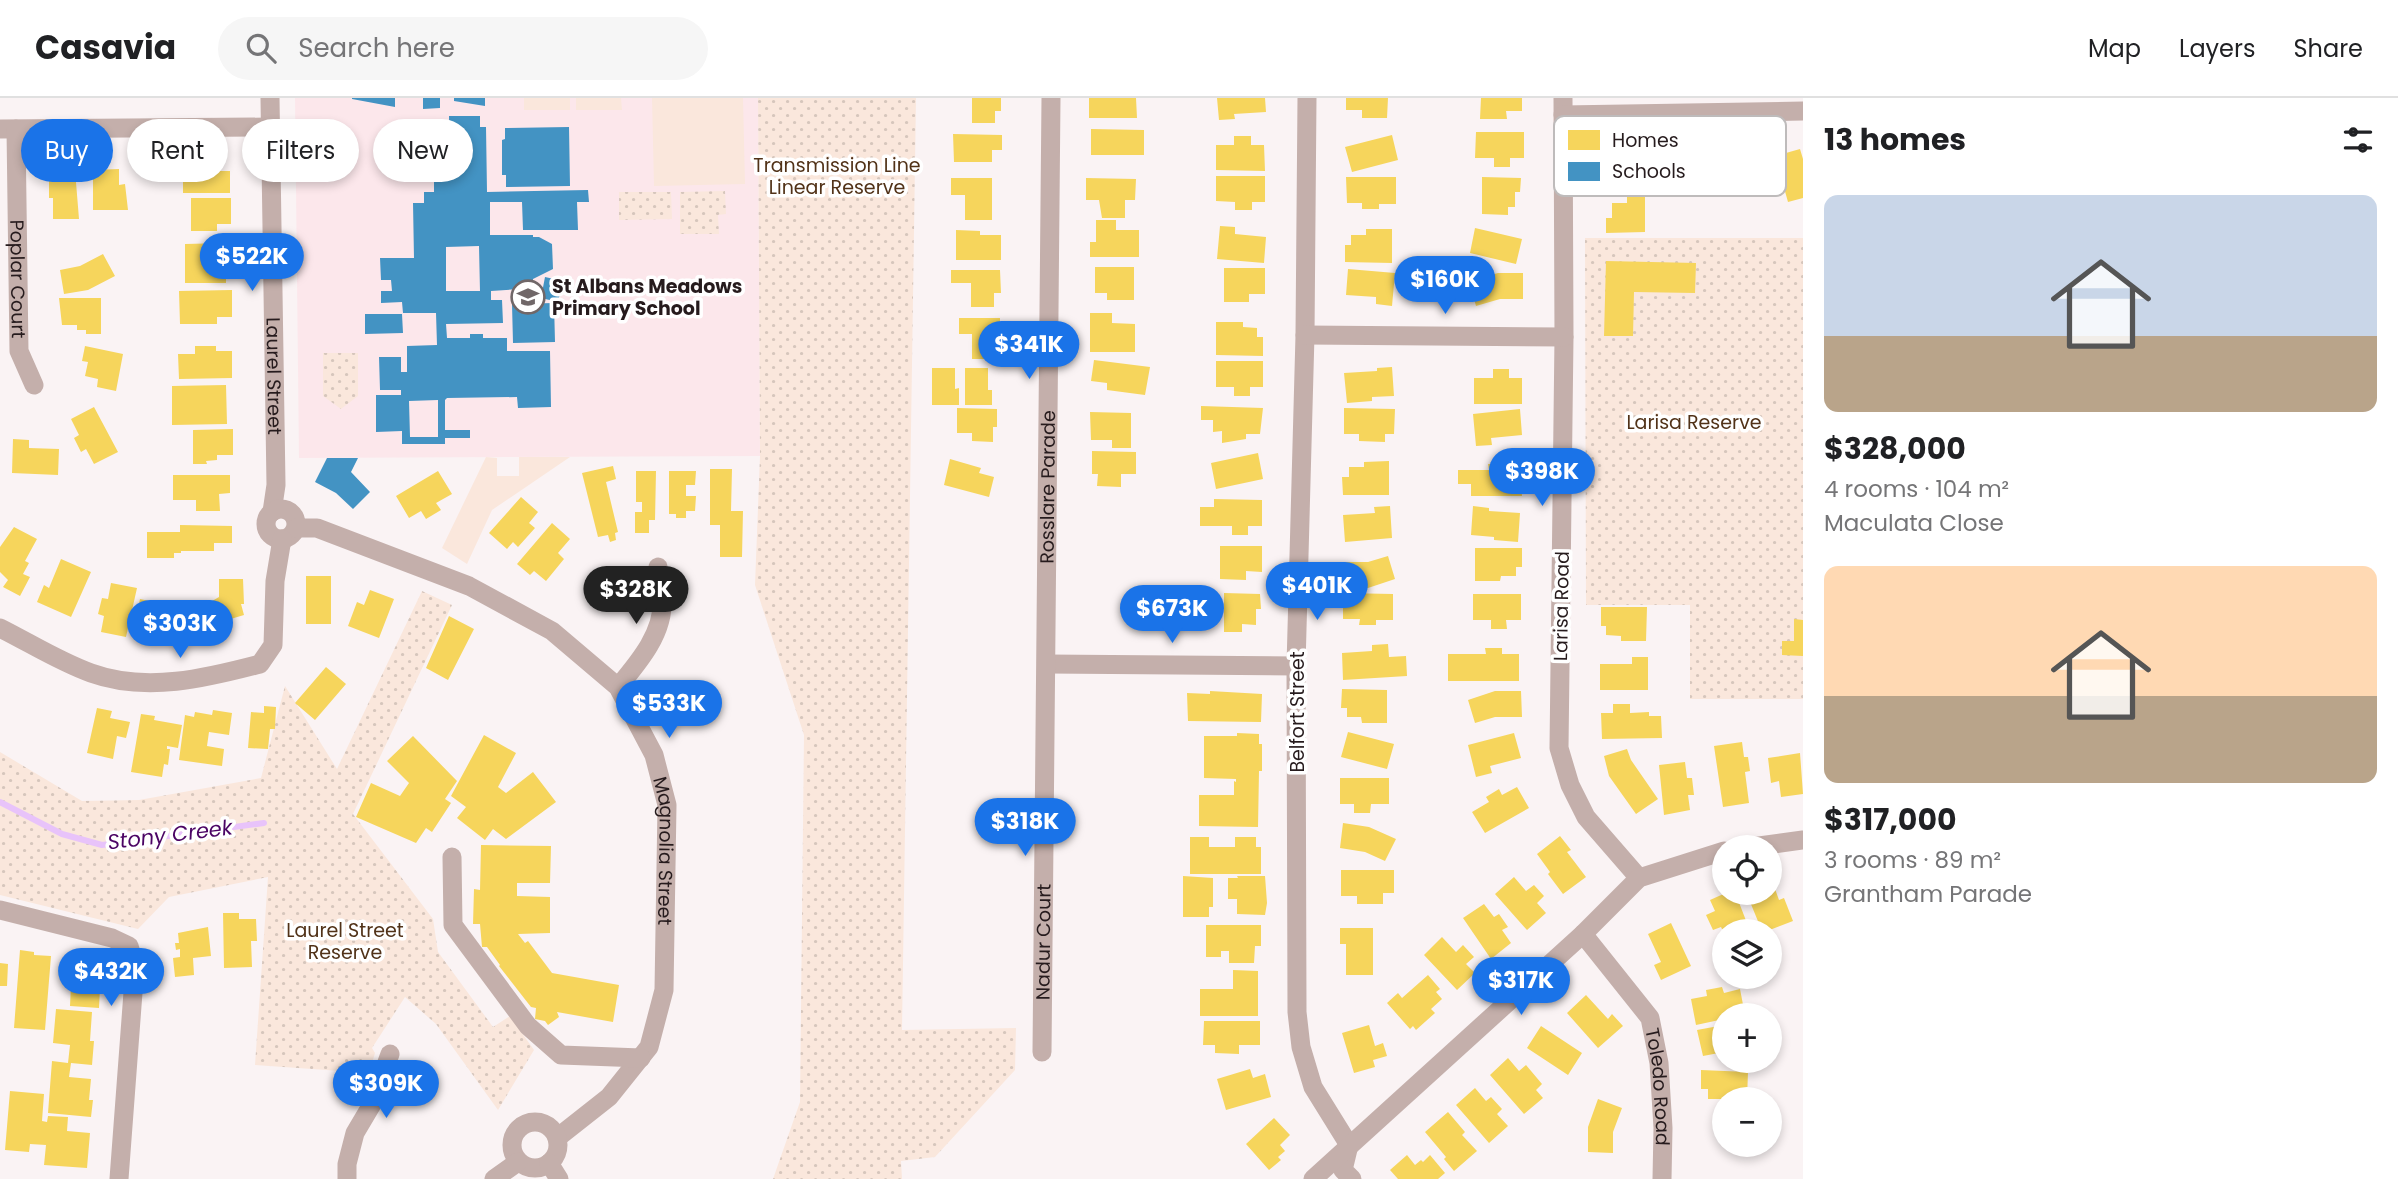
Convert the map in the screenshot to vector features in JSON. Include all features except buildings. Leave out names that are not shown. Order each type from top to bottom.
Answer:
[{"type":"street","name":"Laurel Street","points":[[270,98],[271,119]]},
{"type":"street","name":"Rosslare Parade","points":[[1047,664],[1051,98]]},
{"type":"street","name":"Belfort Street","points":[[1307,98],[1305,335],[1296,666],[1297,1012],[1301,1047],[1313,1087],[1349,1145]]},
{"type":"street","points":[[1563,106],[1803,111]]},
{"type":"street","points":[[8,129],[242,127]]},
{"type":"street","name":"Poplar Court","points":[[8,129],[19,351],[34,385]]},
{"type":"street","name":"Laurel Street","points":[[0,628],[92,674],[135,683],[166,682],[223,674],[260,664],[273,645],[275,581],[285,522],[276,485],[272,182]]},
{"type":"street","name":"Larisa Road","points":[[1563,196],[1559,748],[1570,785],[1586,817],[1639,878]]},
{"type":"street","points":[[1305,335],[1564,337]]},
{"type":"street","name":"Magnolia Street","points":[[285,522],[317,528],[470,586],[552,631],[618,687],[654,755],[667,805],[664,990],[649,1047],[609,1097],[557,1138]]},
{"type":"street","points":[[618,687],[643,658],[655,634],[663,603],[658,567]]},
{"type":"street","points":[[1047,664],[1296,666]]},
{"type":"street","name":"Nadur Court","points":[[1042,1052],[1047,664]]},
{"type":"street","points":[[1782,843],[1803,841]]},
{"type":"street","points":[[1313,1179],[1583,934],[1639,878],[1712,855]]},
{"type":"street","points":[[452,857],[453,925],[528,1026],[561,1055],[640,1058]]},
{"type":"street","points":[[0,910],[112,939],[129,946],[135,966],[119,1179]]},
{"type":"street","name":"Toledo Road","points":[[1583,934],[1650,1018],[1659,1063],[1663,1128],[1662,1179]]},
{"type":"street","points":[[347,1179],[347,1164],[355,1133],[371,1106],[390,1054]]},
{"type":"street","points":[[537,1121],[551,1128],[557,1138],[554,1171],[519,1162],[513,1155],[512,1139],[521,1126],[537,1121]]},
{"type":"street","points":[[1349,1145],[1343,1170],[1352,1179]]},
{"type":"street","points":[[494,1179],[519,1162]]},
{"type":"shaded area","name":"St Albans Meadows Primary School","points":[[295,98],[758,98],[760,456],[299,458],[296,182],[359,182],[359,119],[295,119]]},
{"type":"green space","points":[[524,98],[570,98],[570,110],[524,110]]},
{"type":"green space","points":[[576,98],[621,98],[622,110],[576,110]]},
{"type":"green space","points":[[652,98],[743,98],[745,184],[654,186]]},
{"type":"green space","name":"Transmission Line Linear Reserve","points":[[758,98],[916,98],[902,1030],[1016,1028],[1015,1070],[935,1157],[901,1161],[902,1179],[773,1179],[800,1102],[804,735],[755,585],[760,456]]},
{"type":"green space","points":[[725,191],[726,214],[718,215],[719,234],[680,234],[680,192]]},
{"type":"green space","points":[[619,192],[671,192],[672,219],[619,220]]},
{"type":"green space","name":"Larisa Reserve","points":[[1585,238],[1803,238],[1803,699],[1690,699],[1690,605],[1586,605]]},
{"type":"green space","points":[[323,353],[358,353],[358,396],[341,409],[323,396]]},
{"type":"green space","points":[[486,457],[497,458],[497,476],[519,476],[519,457],[570,457],[492,510],[467,564],[442,548]]},
{"type":"green space","name":"Laurel Street Reserve","points":[[422,591],[452,605],[353,814],[433,919],[438,952],[493,1027],[510,1016],[534,1050],[498,1110],[436,1024],[405,997],[372,1048],[375,1053],[369,1073],[255,1065],[268,877],[169,897],[138,929],[0,895],[0,752],[82,801],[139,800],[261,778],[285,686],[337,769]]},
{"type":"waterway","name":"Stony Creek","points":[[0,802],[62,834],[102,845],[264,823]]},
{"type":"place","name":"St Albans Meadows Primary School","points":[[528,297]]}]
